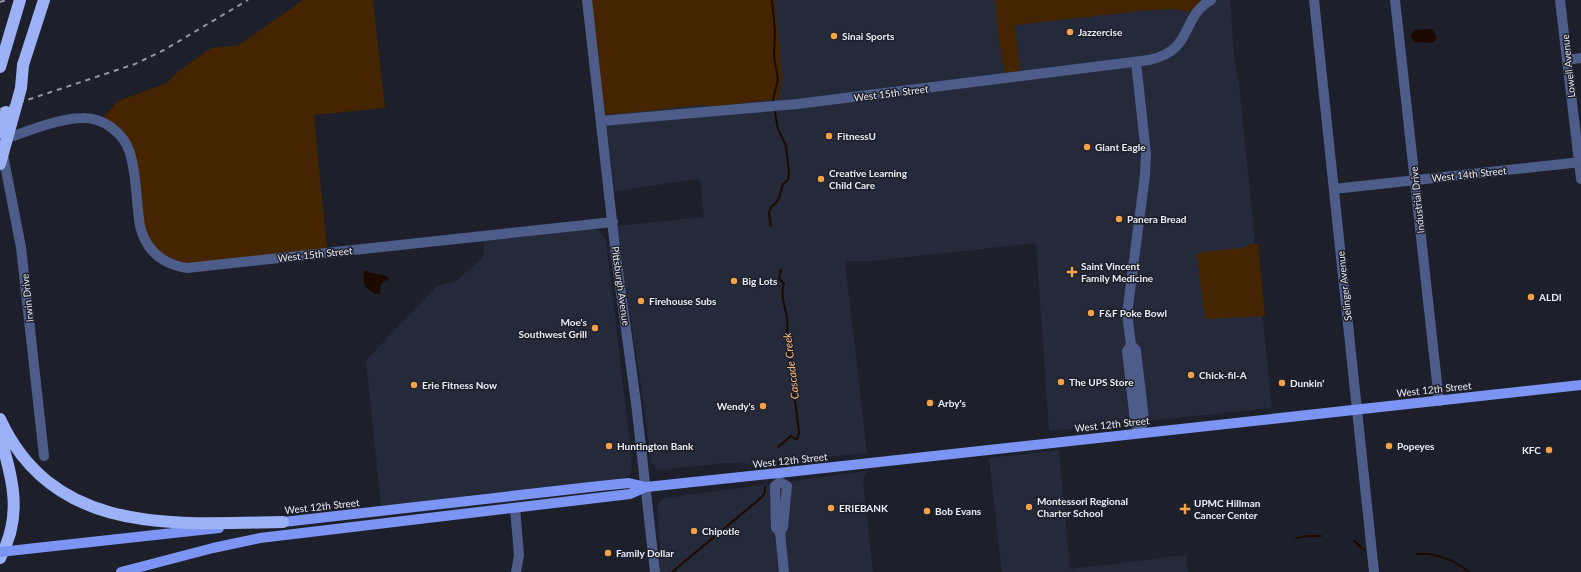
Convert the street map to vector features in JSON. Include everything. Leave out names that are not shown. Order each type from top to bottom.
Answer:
[{"type":"highway","points":[[0,67],[20,0]]},
{"type":"highway","points":[[0,132],[14,86],[23,66],[44,0]]},
{"type":"highway","points":[[0,164],[21,88],[23,66]]},
{"type":"highway","points":[[0,418],[15,446],[35,471],[58,490],[84,503],[122,515],[164,522],[283,522]]},
{"type":"highway","points":[[0,436],[12,479],[14,508],[11,531],[0,558]]},
{"type":"main road","name":"West 12th Street","points":[[0,552],[629,483],[646,487],[779,477],[1138,434],[1581,385]]},
{"type":"main road","name":"West 12th Street","points":[[121,572],[213,548],[260,538],[630,494],[646,487]]},
{"type":"street","name":"Pittsburgh Avenue","points":[[587,0],[655,572]]},
{"type":"street","name":"West 15th Street","points":[[601,121],[797,104],[1025,74],[1136,62],[1162,56],[1176,47],[1182,40],[1196,12],[1211,0]]},
{"type":"street","name":"Selinger Avenue","points":[[1314,0],[1374,572]]},
{"type":"street","name":"Industrial Drive","points":[[1395,0],[1439,401]]},
{"type":"street","name":"Lowell Avenue","points":[[1560,0],[1581,179]]},
{"type":"street","points":[[1567,60],[1581,58]]},
{"type":"street","points":[[1136,62],[1146,154],[1145,175],[1127,308],[1127,321],[1131,345],[1136,350],[1144,419],[1138,434]]},
{"type":"street","name":"West 15th Street","points":[[0,141],[61,121],[76,118],[92,118],[115,129],[126,144],[132,159],[142,235],[147,245],[158,256],[168,263],[180,267],[195,268],[613,222]]},
{"type":"street","name":"Irwin Drive","points":[[0,141],[21,247],[44,456]]},
{"type":"street","name":"West 14th Street","points":[[1334,189],[1580,162]]},
{"type":"street","points":[[779,477],[787,486],[783,527],[780,532],[784,572]]},
{"type":"street","points":[[515,508],[519,555],[516,572]]},
{"type":"shaded area","points":[[303,0],[373,0],[385,108],[314,115],[327,249],[197,264],[181,263],[161,254],[152,244],[145,232],[131,144],[122,131],[103,118],[118,101],[167,83],[176,73],[211,48],[239,45]]},
{"type":"shaded area","points":[[591,0],[996,0],[999,41],[1005,73],[1020,71],[1014,25],[1149,10],[1176,9],[1189,12],[1201,0],[1230,0],[1234,54],[1239,84],[1272,408],[1049,431],[1036,243],[872,261],[845,261],[867,453],[760,464],[725,463],[662,470],[657,469],[651,462],[644,405],[616,226],[704,217],[700,179],[615,192]]},
{"type":"shaded area","points":[[591,0],[775,0],[782,77],[779,99],[715,106],[699,105],[603,115]]},
{"type":"shaded area","points":[[995,0],[1201,0],[1189,12],[1176,9],[1149,10],[1015,25],[1020,71],[1005,73],[999,41]]},
{"type":"shaded area","points":[[1432,29],[1437,38],[1431,43],[1415,42],[1411,38],[1411,34],[1416,30]]},
{"type":"shaded area","points":[[592,228],[599,231],[606,240],[632,466],[630,474],[625,478],[381,506],[366,360],[437,286],[456,281],[482,258],[484,251],[483,239]]},
{"type":"shaded area","points":[[1248,244],[1258,244],[1265,316],[1205,319],[1197,253],[1248,247]]},
{"type":"shaded area","points":[[366,270],[370,273],[387,276],[389,278],[381,284],[380,294],[376,294],[366,288],[363,276]]},
{"type":"shaded area","name":"Montessori Regional Charter School","points":[[1059,450],[1070,569],[1186,555],[1188,572],[1002,572],[989,458]]},
{"type":"shaded area","points":[[867,471],[863,480],[873,572],[659,572],[660,553],[657,508],[658,503],[664,498]]},
{"type":"waterway","name":"Cascade Creek","points":[[772,0],[775,31],[774,57],[778,79],[773,100]]},
{"type":"waterway","name":"Cascade Creek","points":[[771,226],[769,213],[771,207],[779,198],[783,184],[788,180],[789,173],[786,146],[778,129],[775,112]]},
{"type":"waterway","name":"Cascade Creek","points":[[778,447],[791,436],[797,439],[799,433],[787,334],[787,319],[783,296],[784,284],[779,278],[781,270]]},
{"type":"waterway","name":"Cascade Creek","points":[[672,572],[762,497],[765,492],[765,487]]},
{"type":"waterway","points":[[1296,538],[1321,536]]},
{"type":"waterway","points":[[1354,541],[1364,550]]},
{"type":"waterway","points":[[1417,554],[1430,554],[1444,558],[1458,564],[1469,572]]},
{"type":"railway","points":[[0,2],[6,0]]},
{"type":"railway","points":[[0,109],[135,64],[164,50],[248,0]]},
{"type":"place","name":"Jazzercise","points":[[1070,32]]},
{"type":"place","name":"Sinai Sports","points":[[834,36]]},
{"type":"place","name":"FitnessU","points":[[829,136]]},
{"type":"place","name":"Giant Eagle","points":[[1087,147]]},
{"type":"place","name":"Creative Learning Child Care","points":[[821,179]]},
{"type":"place","name":"Panera Bread","points":[[1119,219]]},
{"type":"place","name":"Saint Vincent Family Medicine","points":[[1072,272]]},
{"type":"place","name":"Big Lots","points":[[734,281]]},
{"type":"place","name":"ALDI","points":[[1531,297]]},
{"type":"place","name":"Firehouse Subs","points":[[641,301]]},
{"type":"place","name":"F&F Poke Bowl","points":[[1091,313]]},
{"type":"place","name":"Moe's Southwest Grill","points":[[595,328]]},
{"type":"place","name":"Chick-fil-A","points":[[1191,375]]},
{"type":"place","name":"The UPS Store","points":[[1061,382]]},
{"type":"place","name":"Dunkin'","points":[[1282,383]]},
{"type":"place","name":"Erie Fitness Now","points":[[414,385]]},
{"type":"place","name":"Arby's","points":[[930,403]]},
{"type":"place","name":"Wendy's","points":[[763,406]]},
{"type":"place","name":"Huntington Bank","points":[[609,446]]},
{"type":"place","name":"Popeyes","points":[[1389,446]]},
{"type":"place","name":"KFC","points":[[1549,450]]},
{"type":"place","name":"Montessori Regional Charter School","points":[[1029,507]]},
{"type":"place","name":"ERIEBANK","points":[[831,508]]},
{"type":"place","name":"UPMC Hillman Cancer Center","points":[[1185,509]]},
{"type":"place","name":"Bob Evans","points":[[927,511]]},
{"type":"place","name":"Chipotle","points":[[694,531]]},
{"type":"place","name":"Family Dollar","points":[[608,553]]}]
